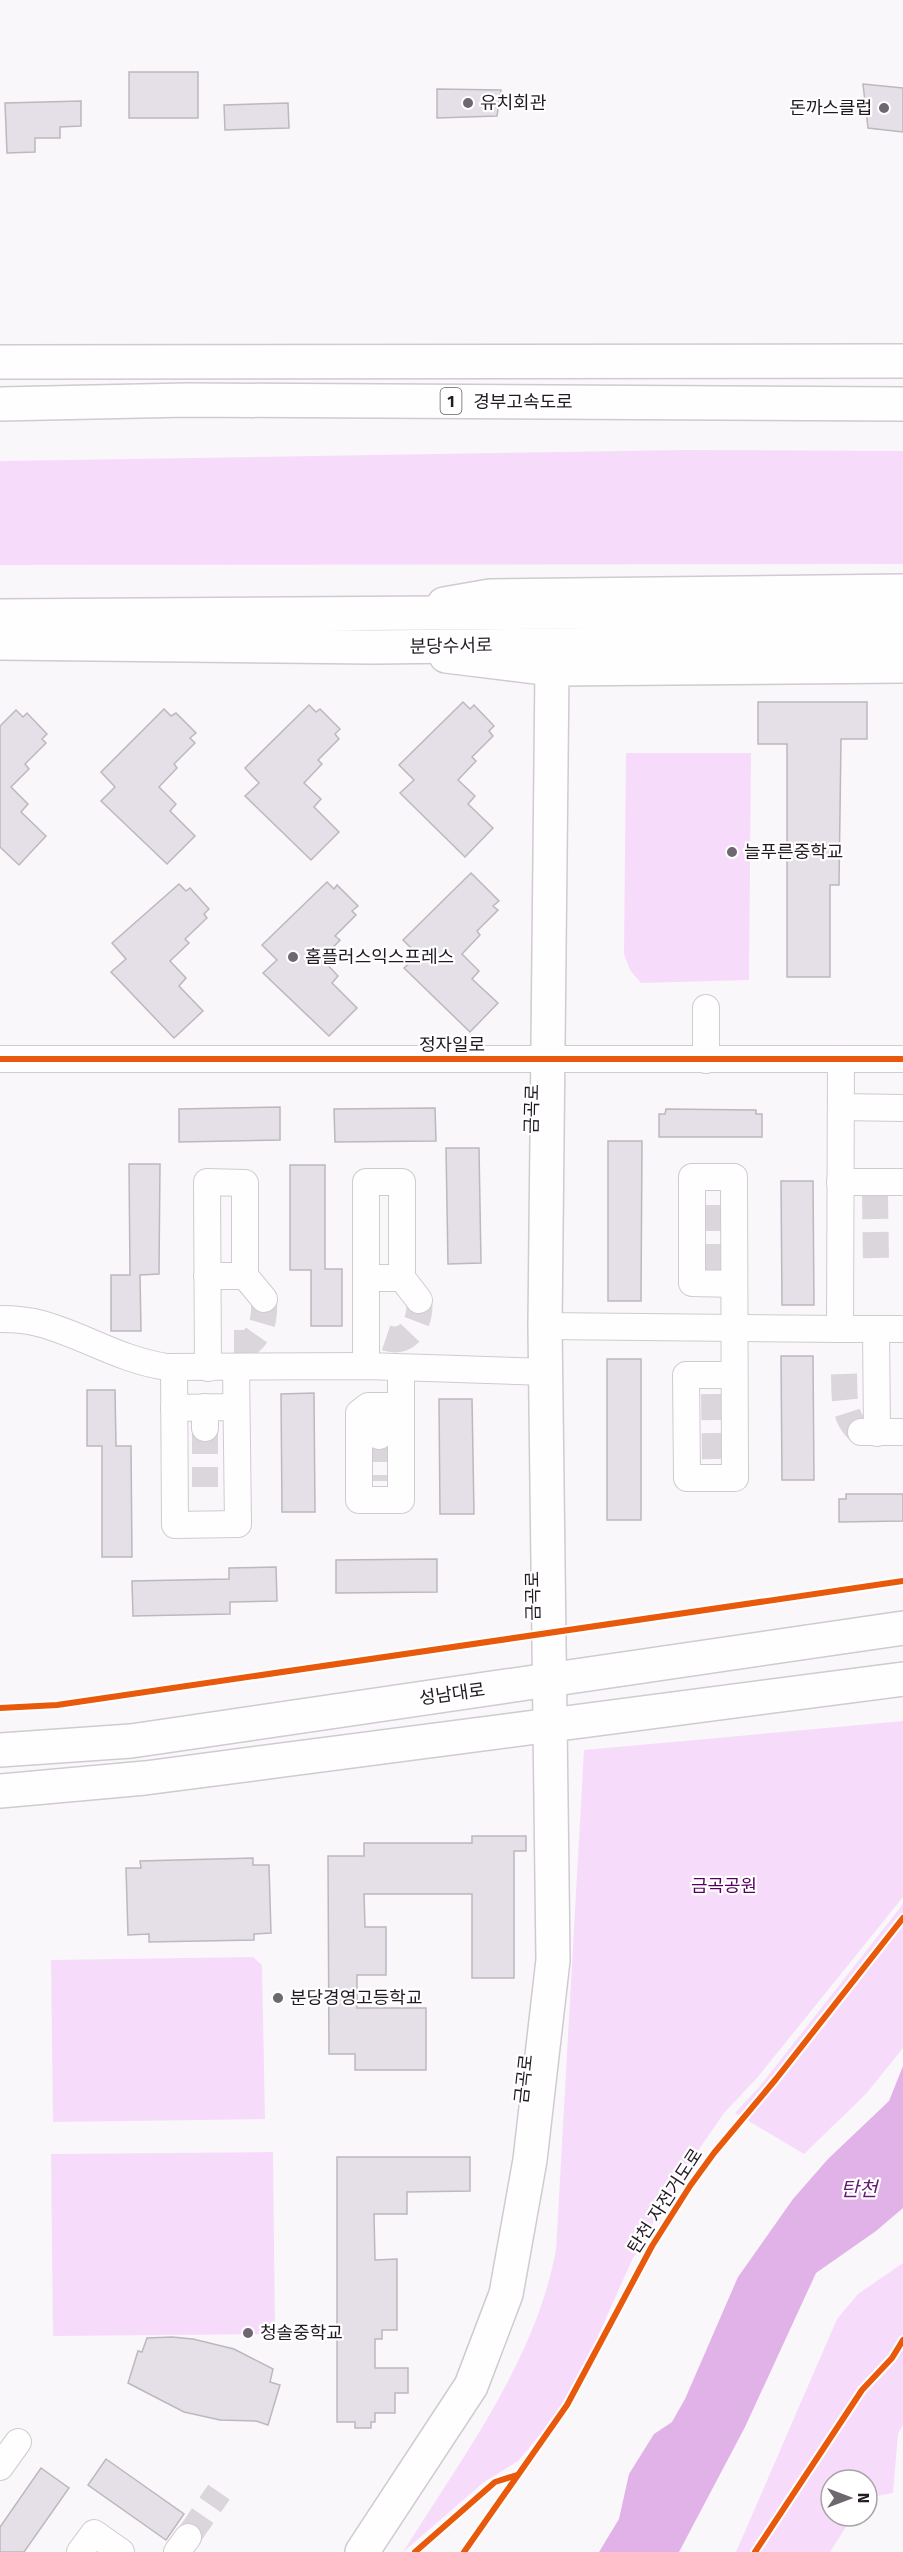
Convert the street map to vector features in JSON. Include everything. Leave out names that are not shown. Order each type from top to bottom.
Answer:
[{"type":"main road","name":"1","points":[[0,362],[903,361]]},
{"type":"main road","name":"경부고속도로","points":[[0,404],[187,400],[903,404]]},
{"type":"main road","points":[[387,614],[490,596],[903,591]]},
{"type":"main road","name":"분당수서로","points":[[0,616],[903,610]]},
{"type":"main road","name":"분당수서로","points":[[0,643],[373,647],[903,641]]},
{"type":"main road","points":[[373,647],[552,669],[903,666]]},
{"type":"main road","name":"금곡로","points":[[362,2552],[471,2386],[506,2294],[530,2160],[553,1960],[545,1326],[552,669]]},
{"type":"main road","name":"성남대로","points":[[0,1750],[131,1741],[903,1628]]},
{"type":"main road","points":[[0,1791],[145,1778],[903,1679]]},
{"type":"street","points":[[706,1008],[706,1060]]},
{"type":"street","name":"정자일로","points":[[0,1059],[903,1059]]},
{"type":"street","points":[[840,1329],[841,1059]]},
{"type":"street","points":[[841,1107],[903,1108]]},
{"type":"street","points":[[208,1368],[207,1182],[245,1183],[245,1276],[264,1299]]},
{"type":"street","points":[[366,1366],[366,1182],[402,1182],[402,1278],[414,1290],[419,1300]]},
{"type":"street","points":[[840,1182],[876,1187],[903,1182]]},
{"type":"street","points":[[207,1276],[245,1276]]},
{"type":"street","points":[[366,1278],[402,1278]]},
{"type":"street","points":[[721,1381],[734,1328],[723,1279]]},
{"type":"street","points":[[0,1319],[42,1324],[116,1354],[149,1364],[174,1367],[366,1366],[546,1372]]},
{"type":"street","points":[[545,1326],[903,1329]]},
{"type":"street","points":[[876,1329],[868,1432],[903,1432]]},
{"type":"street","points":[[174,1367],[175,1525],[238,1524],[236,1367]]},
{"type":"street","points":[[379,1436],[401,1368]]},
{"type":"street","points":[[174,1408],[205,1418],[236,1407]]},
{"type":"street","points":[[0,2467],[18,2442]]},
{"type":"street","points":[[80,2552],[94,2533],[121,2552]]},
{"type":"green space","points":[[684,450],[903,451],[903,564],[0,565],[0,461]]},
{"type":"green space","points":[[626,753],[751,753],[749,980],[641,983],[630,970],[624,954]]},
{"type":"green space","name":"금곡공원","points":[[903,1721],[903,1897],[757,2078],[724,2113],[673,2187],[632,2260],[585,2365],[555,2417],[518,2461],[484,2482],[403,2552],[472,2444],[514,2370],[532,2331],[546,2291],[556,2250],[584,1750]]},
{"type":"green space","points":[[903,1904],[903,2048],[866,2094],[804,2154],[735,2113],[760,2086]]},
{"type":"green space","points":[[253,1957],[262,1965],[265,2119],[53,2122],[51,1960]]},
{"type":"green space","points":[[273,2152],[275,2334],[53,2336],[51,2154]]},
{"type":"green space","points":[[903,2263],[903,2424],[898,2434],[893,2493],[879,2496],[879,2468],[819,2468],[819,2528],[845,2528],[830,2552],[736,2552],[837,2319],[858,2294]]},
{"type":"water","name":"탄천","points":[[903,2066],[903,2208],[876,2231],[816,2273],[745,2427],[679,2552],[599,2552],[619,2519],[629,2474],[654,2434],[672,2422],[685,2399],[738,2277],[793,2199],[828,2159],[889,2101]]},
{"type":"building","points":[[129,72],[198,72],[198,118],[129,118]]},
{"type":"building","name":"돈까스클럽","points":[[863,84],[903,88],[903,132],[868,128]]},
{"type":"building","name":"유치회관","points":[[437,89],[501,90],[497,116],[437,118]]},
{"type":"building","points":[[81,101],[81,126],[60,127],[60,138],[35,138],[35,152],[7,153],[5,103]]},
{"type":"building","points":[[288,103],[289,128],[225,130],[224,105]]},
{"type":"building","points":[[463,702],[470,709],[474,705],[494,726],[489,731],[493,736],[472,757],[476,761],[458,780],[475,796],[468,804],[493,828],[465,857],[400,793],[414,780],[399,765]]},
{"type":"building","points":[[758,702],[867,702],[867,739],[841,739],[839,885],[830,885],[830,977],[787,977],[787,744],[758,744]]},
{"type":"building","points":[[309,705],[316,712],[320,709],[340,729],[335,734],[339,739],[318,760],[322,764],[304,783],[321,799],[314,807],[339,832],[311,860],[245,796],[259,783],[245,768]]},
{"type":"building","points":[[164,709],[171,716],[176,713],[196,733],[190,738],[195,743],[174,764],[177,768],[159,787],[176,804],[170,811],[195,836],[167,864],[101,801],[115,787],[101,772]]},
{"type":"building","points":[[16,710],[23,717],[27,713],[47,734],[42,739],[46,743],[25,764],[29,769],[11,787],[28,804],[21,812],[46,836],[19,865],[0,847],[0,726]]},
{"type":"building","points":[[471,873],[499,901],[493,906],[498,910],[477,931],[480,935],[462,954],[479,971],[472,979],[498,1003],[470,1032],[404,968],[418,955],[403,940]]},
{"type":"building","points":[[327,882],[334,889],[337,885],[358,906],[352,911],[356,915],[335,936],[340,940],[322,959],[338,976],[332,983],[357,1008],[329,1036],[263,973],[277,960],[262,945]]},
{"type":"building","points":[[179,884],[186,891],[190,888],[209,909],[204,914],[207,918],[185,939],[189,943],[170,961],[186,978],[179,986],[203,1011],[174,1038],[111,972],[126,959],[112,943]]},
{"type":"building","points":[[280,1107],[280,1140],[179,1142],[179,1109]]},
{"type":"building","points":[[435,1108],[436,1141],[335,1142],[334,1109]]},
{"type":"building","points":[[666,1109],[756,1110],[756,1114],[762,1114],[762,1137],[659,1137],[659,1114],[665,1114]]},
{"type":"building","points":[[608,1141],[642,1141],[641,1301],[608,1301]]},
{"type":"building","points":[[446,1148],[479,1148],[481,1263],[448,1264]]},
{"type":"building","points":[[129,1164],[160,1164],[159,1274],[140,1275],[141,1331],[111,1331],[111,1275],[130,1275]]},
{"type":"building","points":[[290,1165],[325,1165],[325,1269],[342,1269],[342,1326],[311,1326],[311,1270],[290,1270]]},
{"type":"building","points":[[781,1181],[813,1181],[814,1305],[782,1305]]},
{"type":"building","points":[[781,1356],[813,1356],[814,1480],[782,1480]]},
{"type":"building","points":[[607,1359],[641,1359],[641,1520],[607,1520]]},
{"type":"building","points":[[87,1390],[115,1390],[116,1446],[131,1446],[132,1557],[102,1557],[102,1446],[87,1446]]},
{"type":"building","points":[[314,1393],[315,1512],[282,1512],[281,1394]]},
{"type":"building","points":[[439,1399],[472,1399],[474,1514],[440,1514]]},
{"type":"building","points":[[846,1494],[903,1494],[903,1521],[839,1522],[839,1499],[846,1499]]},
{"type":"building","points":[[437,1559],[437,1592],[336,1593],[336,1560]]},
{"type":"building","points":[[276,1567],[277,1601],[230,1602],[230,1614],[133,1616],[132,1581],[229,1579],[229,1568]]},
{"type":"building","points":[[472,1836],[526,1836],[526,1851],[514,1851],[514,1978],[472,1978],[472,1894],[364,1894],[365,1927],[386,1927],[386,1975],[357,1975],[357,2008],[426,2008],[426,2070],[355,2070],[355,2054],[329,2054],[328,1856],[364,1856],[364,1843],[472,1843]]},
{"type":"building","points":[[253,1858],[253,1865],[269,1865],[271,1933],[254,1934],[254,1940],[149,1942],[149,1934],[128,1935],[126,1868],[141,1868],[140,1861]]},
{"type":"building","points":[[337,2157],[470,2157],[470,2191],[407,2192],[407,2214],[374,2214],[375,2260],[397,2259],[397,2330],[382,2330],[382,2339],[375,2339],[375,2368],[408,2368],[408,2393],[395,2393],[395,2413],[375,2413],[375,2422],[371,2422],[371,2428],[355,2428],[355,2422],[337,2422]]},
{"type":"building","points":[[147,2338],[193,2339],[234,2349],[273,2369],[270,2382],[280,2385],[268,2425],[256,2421],[220,2420],[184,2412],[128,2383],[138,2351],[142,2352]]},
{"type":"building","points":[[106,2459],[184,2514],[166,2540],[88,2485]]},
{"type":"building","points":[[41,2468],[69,2488],[24,2552],[0,2552],[0,2527]]},
{"type":"tunnel","points":[[875,1193],[876,1263]]},
{"type":"tunnel","points":[[718,1205],[718,1270]]},
{"type":"tunnel","points":[[234,1343],[249,1343],[254,1339],[260,1329],[264,1299]]},
{"type":"tunnel","points":[[386,1338],[402,1338],[413,1330],[418,1316],[419,1300]]},
{"type":"tunnel","points":[[844,1374],[847,1412],[860,1432]]},
{"type":"tunnel","points":[[714,1394],[715,1460]]},
{"type":"tunnel","points":[[205,1428],[205,1487]]},
{"type":"tunnel","points":[[379,1436],[379,1481]]},
{"type":"tunnel","points":[[188,2537],[219,2492]]},
{"type":"cycle path","points":[[0,1059],[903,1059]]},
{"type":"cycle path","points":[[0,1708],[57,1705],[903,1581]]},
{"type":"cycle path","name":"탄천 자전거도로","points":[[464,2552],[567,2405],[652,2246],[690,2186],[903,1918]]},
{"type":"cycle path","points":[[755,2552],[862,2390],[892,2358],[903,2340]]},
{"type":"cycle path","points":[[415,2552],[495,2482],[517,2475]]},
{"type":"place","name":"유치회관","points":[[468,103]]},
{"type":"place","name":"돈까스클럽","points":[[884,108]]},
{"type":"place","name":"늘푸른중학교","points":[[732,852]]},
{"type":"place","name":"홈플러스익스프레스","points":[[293,957]]},
{"type":"place","name":"분당경영고등학교","points":[[278,1998]]},
{"type":"place","name":"청솔중학교","points":[[248,2333]]}]
